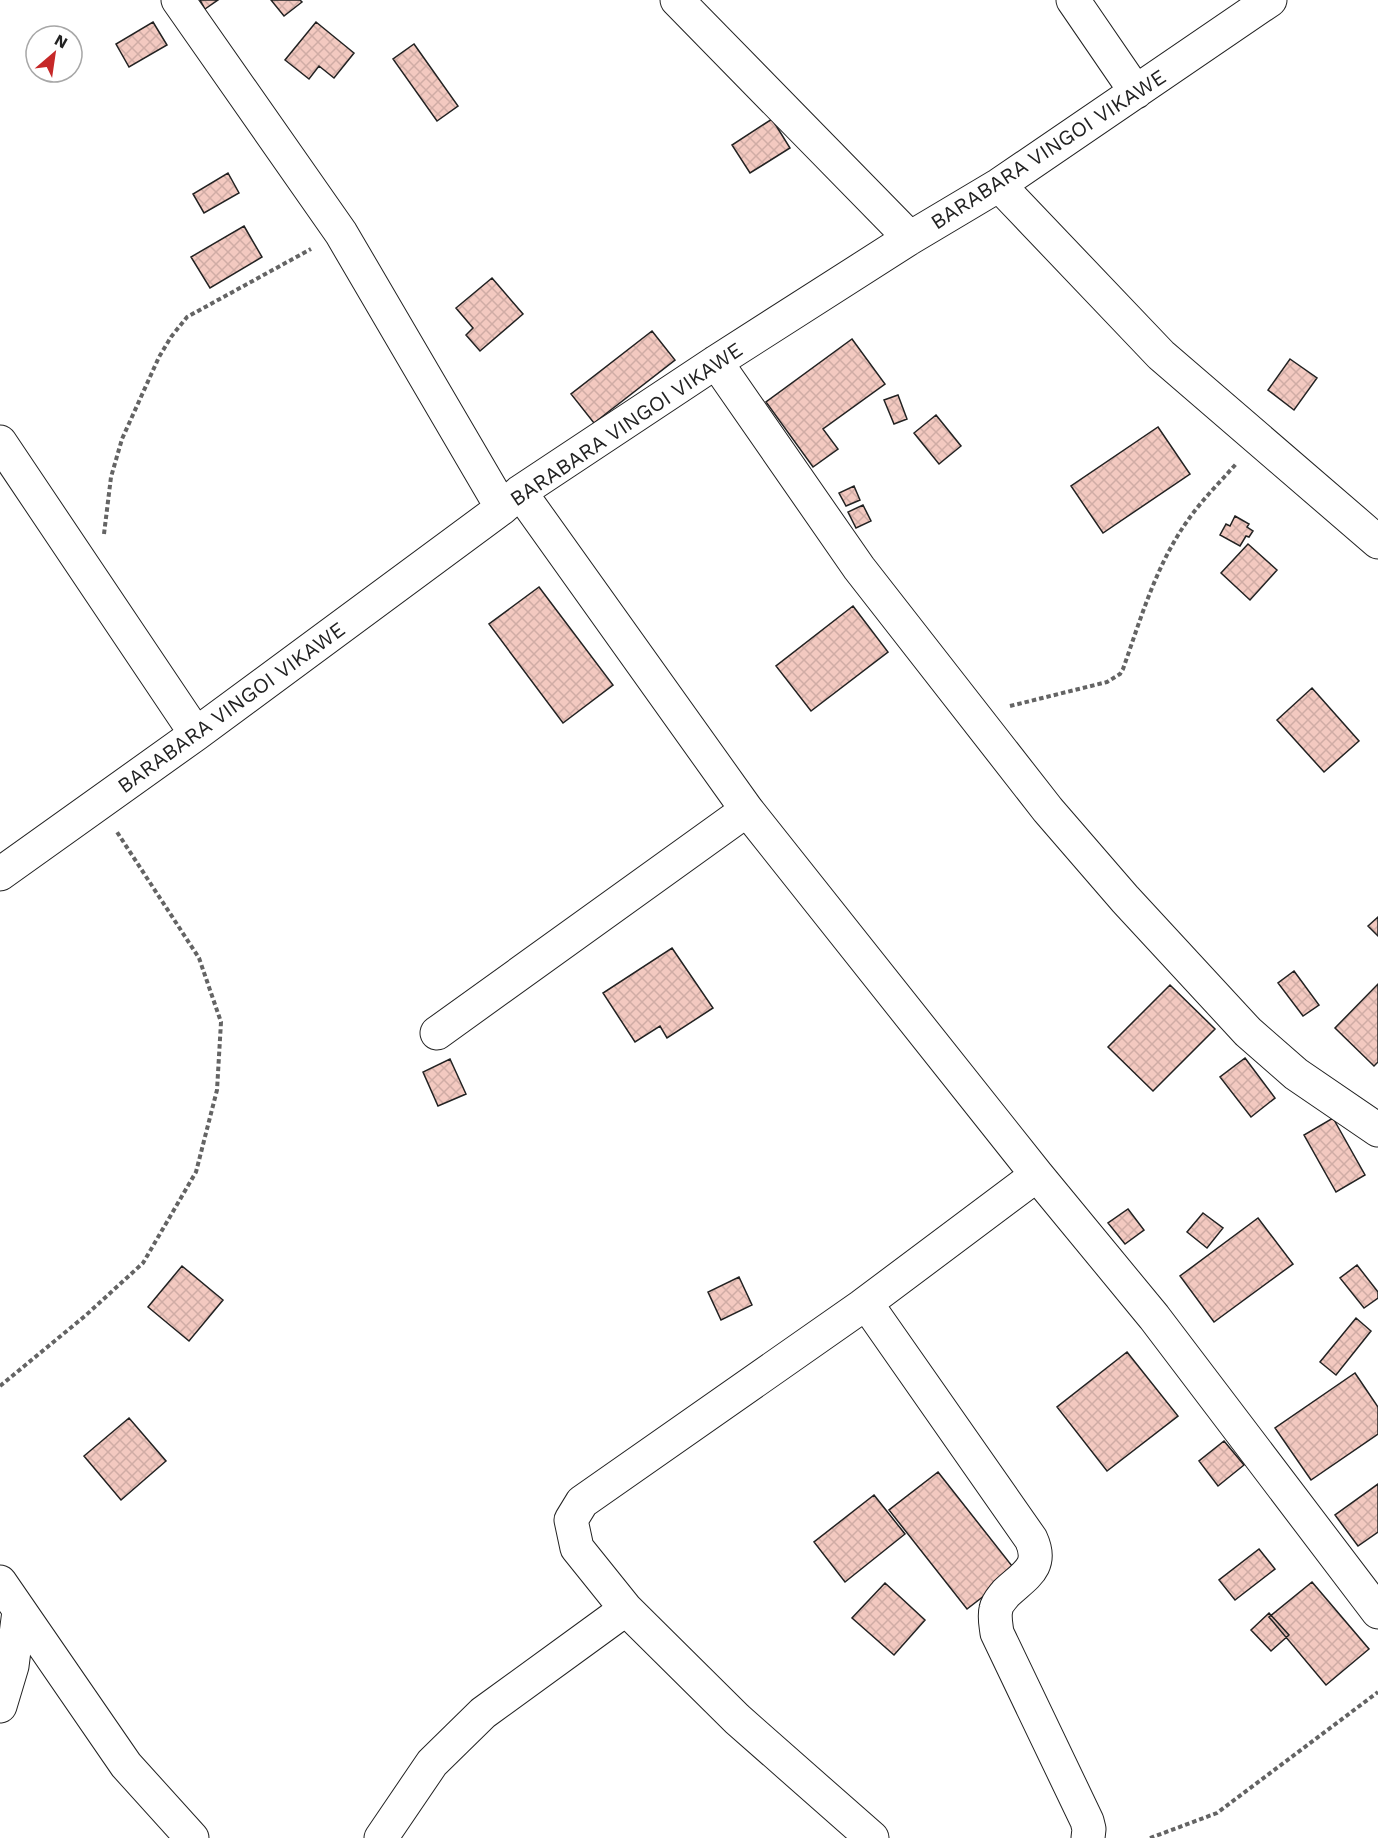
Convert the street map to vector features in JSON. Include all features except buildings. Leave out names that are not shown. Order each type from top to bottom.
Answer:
[{"type":"street","points":[[178,0],[341,233],[511,500],[747,810],[1036,1175],[1154,1317],[1378,1610]]},
{"type":"street","points":[[677,0],[910,237]]},
{"type":"street","points":[[1072,0],[1136,92]]},
{"type":"street","name":"BARABARA VINGOI VIKAWE","points":[[0,874],[196,734],[511,500],[716,362],[910,237],[999,185],[1270,0]]},
{"type":"street","points":[[999,185],[1161,355],[1378,542]]},
{"type":"street","points":[[716,362],[859,568],[1055,819],[1125,899],[1248,1032],[1296,1074],[1378,1130]]},
{"type":"street","points":[[0,442],[196,734]]},
{"type":"street","points":[[437,1033],[747,810]]},
{"type":"street","points":[[872,1838],[737,1719],[626,1609],[577,1548],[571,1520],[582,1502],[866,1303],[1036,1175]]},
{"type":"street","points":[[866,1303],[1031,1539],[1036,1556],[1034,1566],[1001,1599],[996,1608],[997,1633],[1087,1821],[1088,1838]]},
{"type":"street","points":[[0,1582],[126,1765],[192,1838]]},
{"type":"street","points":[[381,1838],[432,1763],[483,1713],[626,1609]]},
{"type":"street","points":[[0,1707],[12,1666],[19,1611]]},
{"type":"path","points":[[97,588],[111,477],[122,439],[159,357],[171,337],[187,318],[341,233]]},
{"type":"path","points":[[974,716],[1107,682],[1120,674],[1155,578],[1171,547],[1189,519],[1258,439]]},
{"type":"path","points":[[0,1386],[86,1316],[143,1263],[196,1172],[217,1090],[221,1022],[199,958],[99,804]]},
{"type":"path","points":[[1150,1838],[1217,1813],[1378,1692]]}]
